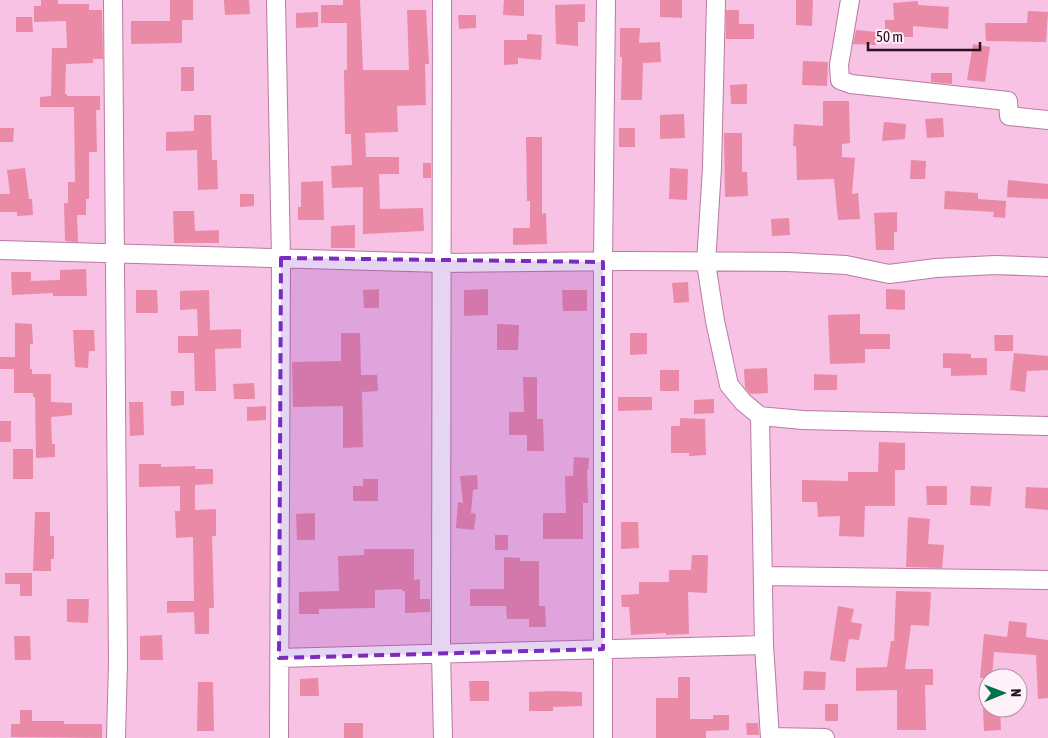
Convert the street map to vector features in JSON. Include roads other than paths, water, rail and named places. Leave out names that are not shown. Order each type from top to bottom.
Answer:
[{"type":"street","points":[[113,0],[118,653],[116,738]]},
{"type":"street","points":[[276,0],[281,258],[279,738]]},
{"type":"street","points":[[442,0],[441,653],[443,738]]},
{"type":"street","points":[[603,738],[606,0]]},
{"type":"street","points":[[716,0],[712,168],[706,263],[715,321],[729,385],[743,402],[760,416],[803,420],[1048,426]]},
{"type":"street","points":[[850,0],[839,65],[840,80],[851,84],[1008,101],[1009,116],[1048,120]]},
{"type":"street","points":[[0,250],[442,263],[788,262],[846,264],[889,274],[936,268],[975,266],[1048,267]]},
{"type":"street","points":[[760,416],[764,645],[770,738],[825,738]]},
{"type":"street","points":[[763,576],[1048,580]]},
{"type":"street","points":[[279,658],[764,645]]}]
